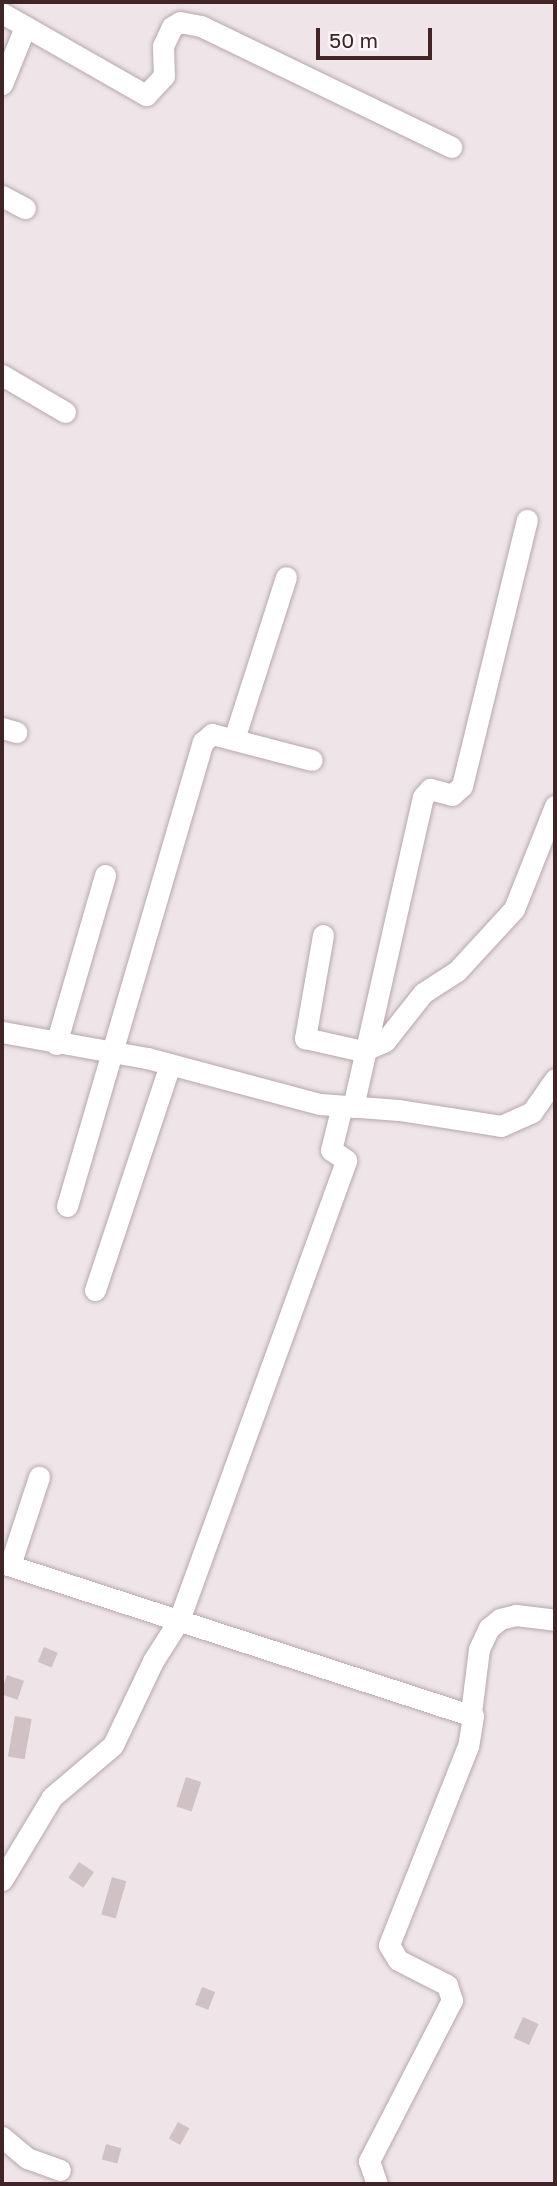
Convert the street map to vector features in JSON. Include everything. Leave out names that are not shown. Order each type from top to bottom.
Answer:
[{"type":"street","points":[[2,13],[146,95],[164,76],[163,47],[172,27],[192,23],[279,61],[451,147]]},
{"type":"street","points":[[2,84],[25,27]]},
{"type":"street","points":[[2,196],[25,208]]},
{"type":"street","points":[[2,375],[65,412]]},
{"type":"street","points":[[2,1880],[52,1797],[113,1745],[153,1661],[179,1620],[346,1160],[331,1150],[347,1106],[362,1051],[423,797],[430,789],[452,795],[462,786],[527,520]]},
{"type":"street","points":[[234,739],[286,577]]},
{"type":"street","points":[[67,1206],[114,1055],[203,742],[212,734],[312,760]]},
{"type":"street","points":[[323,935],[304,1035],[312,1043],[362,1051],[400,1028],[423,993],[457,971],[514,909],[555,806]]},
{"type":"street","points":[[56,1044],[105,875]]},
{"type":"street","points":[[2,1032],[170,1064],[347,1106],[501,1126],[532,1112],[555,1079]]},
{"type":"street","points":[[95,1290],[170,1064]]},
{"type":"street","points":[[39,1477],[6,1564],[471,1713]]},
{"type":"street","points":[[377,2184],[369,2161],[452,2000],[447,1985],[398,1960],[389,1945],[468,1746],[474,1721],[471,1713],[479,1649],[489,1628],[500,1619],[516,1615],[555,1619]]},
{"type":"street","points":[[2,2137],[27,2158],[60,2170]]},
{"type":"building","points":[[44,1647],[58,1653],[52,1668],[38,1662]]},
{"type":"building","points":[[7,1675],[24,1681],[18,1700],[2,1694]]},
{"type":"building","points":[[15,1716],[32,1719],[25,1759],[8,1756]]},
{"type":"building","points":[[186,1777],[201,1782],[192,1811],[176,1806]]},
{"type":"building","points":[[79,1862],[94,1872],[83,1888],[68,1878]]},
{"type":"building","points":[[112,1877],[126,1881],[116,1919],[101,1914]]},
{"type":"building","points":[[202,1987],[215,1992],[208,2010],[195,2005]]},
{"type":"building","points":[[523,2017],[539,2024],[529,2045],[514,2038]]},
{"type":"building","points":[[178,2122],[189,2128],[180,2145],[169,2139]]},
{"type":"building","points":[[106,2144],[121,2148],[117,2164],[102,2159]]}]
